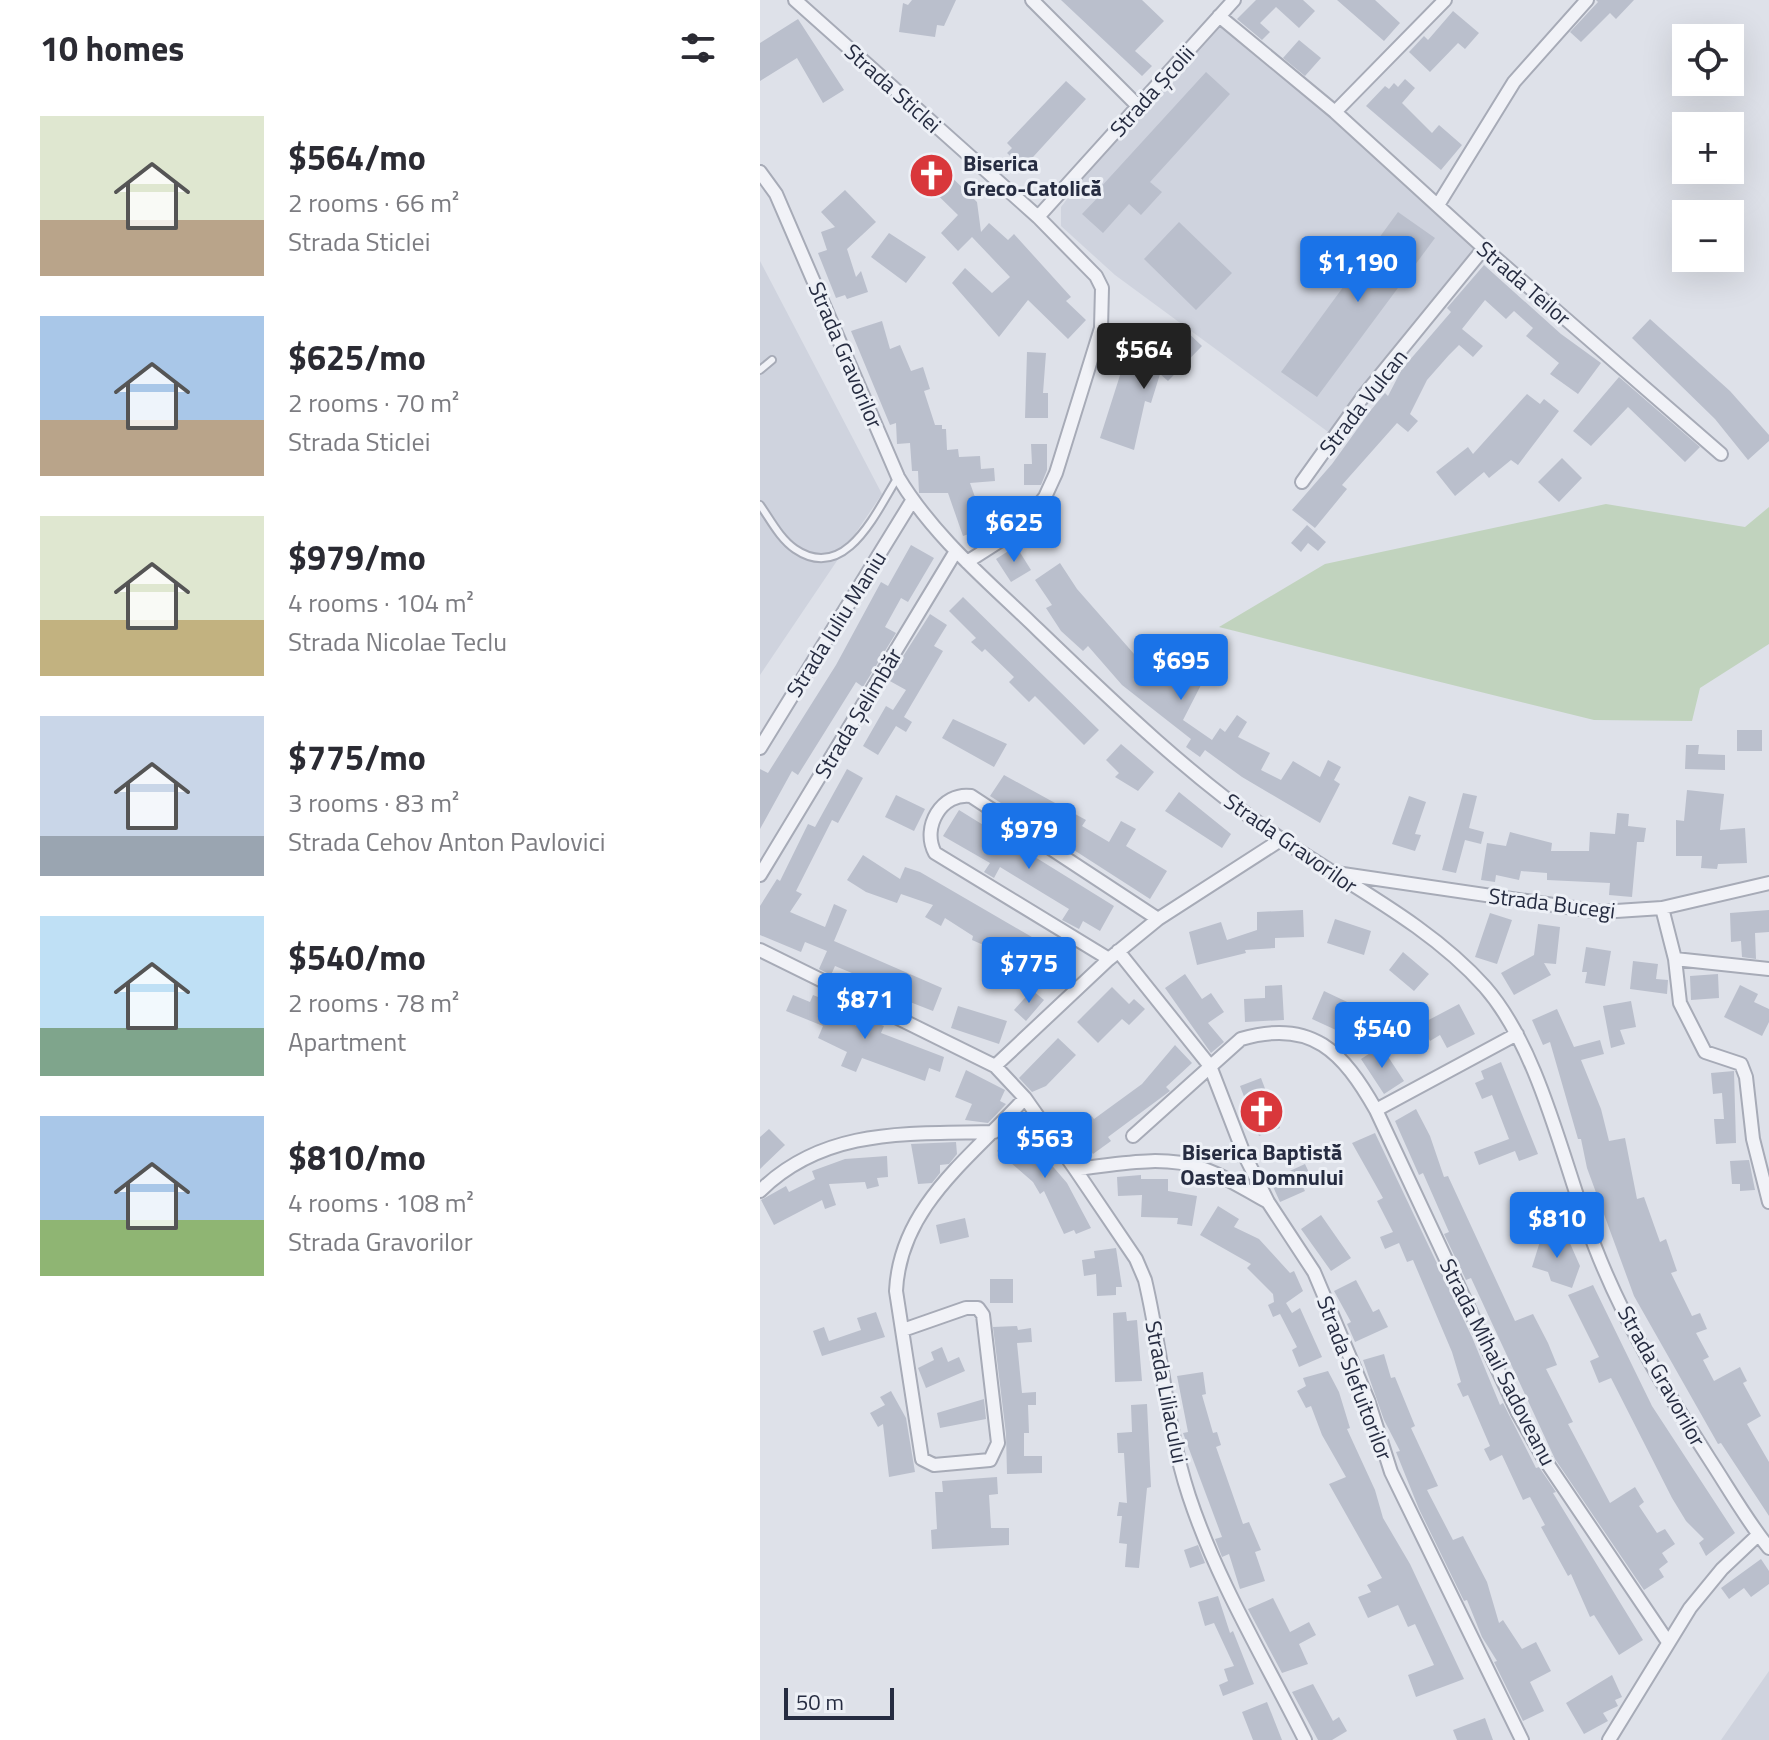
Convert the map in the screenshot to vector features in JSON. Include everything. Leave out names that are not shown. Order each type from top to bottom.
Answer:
[{"type":"street","name":"Strada Sticlei","points":[[795,0],[1038,217],[1096,276],[1104,299],[1101,328],[1056,473],[1045,497],[1020,528],[967,562]]},
{"type":"street","points":[[1032,0],[1138,106]]},
{"type":"street","name":"Strada Școlii","points":[[1038,217],[1234,0]]},
{"type":"street","points":[[1335,112],[1445,0]]},
{"type":"street","points":[[1438,205],[1514,82],[1587,0]]},
{"type":"street","name":"Strada Teilor","points":[[1219,16],[1335,112],[1484,248],[1721,454]]},
{"type":"street","name":"Strada Gravorilor","points":[[760,172],[776,194],[898,477],[912,501],[956,551],[1173,758],[1282,839],[1453,958],[1483,985],[1517,1034],[1596,1251],[1628,1320],[1672,1402],[1769,1548]]},
{"type":"street","name":"Strada Vulcan","points":[[1302,482],[1365,394],[1484,248]]},
{"type":"street","name":"Strada Iuliu Maniu","points":[[760,748],[912,501]]},
{"type":"street","name":"Strada Șelimbăr","points":[[760,875],[956,551]]},
{"type":"street","points":[[1158,919],[971,796],[959,794],[946,799],[929,830],[929,842],[935,853],[1114,955],[1210,1066],[1244,1154],[1268,1202]]},
{"type":"street","points":[[763,956],[995,1066],[1114,955],[1158,919],[1282,839]]},
{"type":"street","name":"Strada Bucegi","points":[[1332,872],[1601,912],[1662,908],[1769,883]]},
{"type":"street","points":[[1662,908],[1675,959],[1680,1003],[1705,1052],[1741,1064],[1746,1077],[1753,1139],[1769,1202]]},
{"type":"street","points":[[1675,959],[1769,969]]},
{"type":"street","name":"Strada Mihail Sadoveanu","points":[[1133,1136],[1241,1039],[1262,1033],[1291,1032],[1317,1040],[1338,1054],[1358,1078],[1376,1110],[1518,1413],[1543,1457],[1668,1642]]},
{"type":"street","points":[[1376,1110],[1517,1034]]},
{"type":"street","name":"Strada Liliacului","points":[[995,1066],[1025,1098],[1136,1259],[1145,1280],[1176,1451],[1189,1497],[1216,1561],[1305,1740]]},
{"type":"street","points":[[903,1330],[966,1308],[978,1308],[983,1315],[998,1443],[990,1460],[934,1465],[922,1459],[896,1291],[897,1266],[905,1239],[924,1204],[1025,1098]]},
{"type":"street","points":[[760,1191],[796,1162],[854,1139],[875,1135],[994,1132]]},
{"type":"street","name":"Strada Slefuitorilor","points":[[1075,1169],[1144,1161],[1176,1163],[1201,1168],[1268,1202],[1314,1272],[1368,1400],[1391,1472],[1522,1740]]},
{"type":"street","points":[[1609,1740],[1705,1587],[1758,1535]]},
{"type":"lane","points":[[760,370],[772,360]]},
{"type":"lane","points":[[760,505],[795,549],[814,556],[834,555],[856,542],[898,477]]},
{"type":"shaded area","points":[[1219,16],[1484,248],[1335,437],[1115,275],[1061,226],[1061,207],[1138,106]]},
{"type":"shaded area","points":[[760,261],[882,494],[760,675]]},
{"type":"shaded area","points":[[1769,1671],[1769,1740],[1721,1740]]},
{"type":"green space","points":[[1606,504],[1745,527],[1769,507],[1769,644],[1700,688],[1692,721],[1594,720],[1219,627],[1325,564]]},
{"type":"building","points":[[912,0],[956,0],[944,26],[937,25],[935,37],[899,32],[903,3],[908,5]]},
{"type":"building","points":[[1061,0],[1142,0],[1164,21],[1135,51],[1152,66],[1142,76]]},
{"type":"building","points":[[1256,0],[1303,0],[1315,11],[1299,28],[1276,7],[1260,23],[1270,32],[1262,40],[1237,19]]},
{"type":"building","points":[[1337,0],[1375,0],[1400,23],[1384,41]]},
{"type":"building","points":[[1596,0],[1634,0],[1616,19],[1610,13],[1581,42],[1570,32],[1598,2]]},
{"type":"building","points":[[1453,11],[1479,33],[1465,49],[1458,43],[1430,72],[1409,52],[1424,36],[1428,40]]},
{"type":"building","points":[[798,19],[844,90],[823,103],[797,58],[760,81],[760,43]]},
{"type":"building","points":[[1299,40],[1321,58],[1305,76],[1283,58]]},
{"type":"building","points":[[1206,72],[1230,94],[1150,182],[1162,192],[1141,215],[1129,204],[1103,233],[1082,214],[1103,192],[1099,189]]},
{"type":"building","points":[[1405,79],[1415,88],[1402,103],[1432,133],[1439,125],[1462,145],[1441,170],[1366,106],[1385,86],[1389,89],[1394,83],[1398,87]]},
{"type":"building","points":[[1066,81],[1086,99],[1023,168],[1007,153],[1012,148],[1007,143]]},
{"type":"building","points":[[931,157],[977,202],[981,232],[989,223],[1008,240],[1014,234],[1071,297],[1066,301],[1086,320],[1068,339],[1028,300],[999,337],[952,283],[965,268],[992,293],[1010,277],[972,237],[958,251],[941,233],[958,215],[915,173]]},
{"type":"building","points":[[845,190],[876,222],[847,249],[856,277],[861,271],[868,292],[847,299],[845,295],[836,298],[818,253],[827,250],[821,232],[835,227],[821,212]]},
{"type":"building","points":[[1398,212],[1435,238],[1317,397],[1281,372]]},
{"type":"building","points":[[1179,222],[1232,273],[1196,310],[1144,259]]},
{"type":"building","points":[[889,233],[926,257],[906,283],[871,257]]},
{"type":"building","points":[[1484,265],[1561,334],[1601,363],[1578,394],[1550,374],[1559,363],[1526,336],[1533,328],[1514,311],[1506,319],[1485,300],[1462,329],[1483,346],[1473,357],[1459,345],[1449,355],[1427,380],[1410,414],[1418,421],[1408,432],[1397,423],[1342,485],[1347,489],[1315,528],[1292,510],[1332,464],[1385,393],[1388,396],[1402,369],[1451,312],[1447,308]]},
{"type":"building","points":[[1650,319],[1730,391],[1769,435],[1769,441],[1748,460],[1715,419],[1632,338]]},
{"type":"building","points":[[882,321],[890,349],[900,345],[911,371],[923,367],[930,389],[924,391],[935,425],[946,429],[947,450],[958,449],[959,457],[980,456],[981,469],[994,468],[995,481],[970,483],[986,528],[963,536],[948,493],[919,493],[918,471],[912,471],[910,443],[897,444],[896,423],[890,425],[851,331]]},
{"type":"building","points":[[1184,329],[1202,346],[1168,381],[1160,374],[1151,403],[1145,401],[1134,450],[1100,438],[1122,369],[1139,375]]},
{"type":"building","points":[[1027,352],[1046,353],[1043,393],[1048,393],[1048,418],[1025,418]]},
{"type":"building","points":[[1619,377],[1700,447],[1685,462],[1628,407],[1591,446],[1573,431]]},
{"type":"building","points":[[1527,394],[1540,404],[1544,399],[1559,411],[1518,465],[1511,460],[1489,478],[1484,472],[1455,496],[1436,472],[1468,447],[1473,454]]},
{"type":"building","points":[[1031,444],[1047,444],[1047,470],[1041,485],[1024,485],[1024,464],[1032,464]]},
{"type":"building","points":[[1562,458],[1582,478],[1559,502],[1538,482]]},
{"type":"building","points":[[1307,525],[1326,542],[1318,551],[1308,543],[1301,552],[1291,543]]},
{"type":"building","points":[[911,545],[934,558],[908,602],[901,598],[885,627],[896,633],[863,687],[856,682],[798,775],[792,771],[760,829],[760,769],[768,773],[836,665],[881,582],[888,586]]},
{"type":"building","points":[[1016,546],[1031,570],[1011,582],[996,559]]},
{"type":"building","points":[[1060,563],[1077,589],[1142,663],[1144,660],[1175,688],[1185,673],[1201,685],[1183,720],[1212,740],[1220,728],[1225,732],[1237,715],[1247,722],[1238,737],[1270,753],[1261,770],[1281,780],[1293,761],[1320,777],[1328,760],[1341,767],[1334,780],[1340,784],[1320,823],[1242,777],[1205,750],[1200,757],[1186,747],[1191,739],[1122,685],[1088,646],[1083,651],[1061,631],[1046,608],[1052,605],[1035,580]]},
{"type":"building","points":[[963,597],[1099,730],[1084,745],[1035,696],[1029,702],[1009,682],[1014,677],[985,649],[982,652],[971,642],[976,638],[949,611]]},
{"type":"building","points":[[930,614],[947,625],[934,646],[943,651],[904,717],[912,722],[906,732],[896,726],[878,755],[863,746],[886,706],[893,710],[906,690],[888,680]]},
{"type":"building","points":[[953,719],[1007,744],[994,767],[942,738]]},
{"type":"building","points":[[1737,730],[1762,730],[1762,751],[1737,751]]},
{"type":"building","points":[[1121,744],[1154,772],[1138,791],[1115,777],[1119,773],[1106,760]]},
{"type":"building","points":[[1686,745],[1699,745],[1698,754],[1725,755],[1725,770],[1685,769]]},
{"type":"building","points":[[847,769],[863,778],[838,823],[832,820],[796,891],[802,894],[790,912],[825,927],[834,904],[847,910],[834,941],[942,988],[933,1011],[874,988],[876,983],[835,966],[831,975],[819,969],[827,951],[805,942],[801,952],[760,935],[760,906],[777,879],[780,881],[808,824],[815,827]]},
{"type":"building","points":[[1004,775],[1086,820],[1082,826],[1109,842],[1121,821],[1136,829],[1126,846],[1167,871],[1150,899],[990,796]]},
{"type":"building","points":[[1687,790],[1724,794],[1720,830],[1745,828],[1747,863],[1718,864],[1717,869],[1701,868],[1702,856],[1676,856],[1676,820],[1684,821]]},
{"type":"building","points":[[1179,792],[1231,834],[1222,848],[1165,811]]},
{"type":"building","points":[[1463,793],[1477,796],[1469,828],[1484,832],[1481,844],[1465,840],[1456,873],[1442,870]]},
{"type":"building","points":[[896,795],[925,809],[914,831],[885,817]]},
{"type":"building","points":[[1409,796],[1426,802],[1415,834],[1421,835],[1415,851],[1392,844]]},
{"type":"building","points":[[959,810],[1114,906],[1100,931],[1083,921],[1079,929],[1062,920],[1069,909],[1000,867],[994,878],[984,872],[990,863],[943,836]]},
{"type":"building","points":[[1617,813],[1629,814],[1628,826],[1646,828],[1644,842],[1637,842],[1632,897],[1609,895],[1610,883],[1547,880],[1547,873],[1521,871],[1519,880],[1496,875],[1495,882],[1481,880],[1487,843],[1506,846],[1510,832],[1552,843],[1551,851],[1589,851],[1590,832],[1615,834]]},
{"type":"building","points":[[863,855],[900,879],[905,867],[920,872],[1037,940],[1072,956],[1059,986],[1029,973],[1033,964],[990,942],[988,947],[972,940],[973,936],[945,918],[941,926],[925,917],[933,905],[901,894],[897,903],[866,892],[847,880]]},
{"type":"building","points":[[1303,910],[1304,937],[1275,938],[1275,948],[1245,950],[1246,953],[1197,965],[1189,932],[1221,922],[1227,940],[1257,930],[1257,912]]},
{"type":"building","points":[[1769,910],[1769,932],[1755,933],[1756,959],[1742,957],[1741,941],[1731,942],[1730,913]]},
{"type":"building","points":[[1490,913],[1512,920],[1497,964],[1475,957]]},
{"type":"building","points":[[1335,919],[1371,931],[1364,955],[1327,943]]},
{"type":"building","points":[[1538,924],[1560,927],[1556,964],[1544,963],[1551,975],[1514,995],[1501,973],[1534,955]]},
{"type":"building","points":[[1586,947],[1611,951],[1605,986],[1585,983],[1587,972],[1582,972]]},
{"type":"building","points":[[1403,952],[1429,974],[1414,991],[1389,970]]},
{"type":"building","points":[[1633,961],[1658,964],[1656,979],[1668,980],[1667,994],[1630,989]]},
{"type":"building","points":[[1185,974],[1202,999],[1211,993],[1224,1012],[1208,1023],[1224,1042],[1211,1053],[1165,988]]},
{"type":"building","points":[[1718,974],[1719,998],[1691,1000],[1690,976]]},
{"type":"building","points":[[1282,985],[1284,1020],[1245,1022],[1244,999],[1265,998],[1265,986]]},
{"type":"building","points":[[1740,985],[1758,994],[1754,1002],[1769,1009],[1769,1022],[1762,1036],[1724,1017]]},
{"type":"building","points":[[1112,987],[1129,1004],[1134,999],[1145,1009],[1129,1025],[1122,1019],[1098,1043],[1077,1022]]},
{"type":"building","points":[[1032,990],[1044,1000],[1026,1021],[1014,1010]]},
{"type":"building","points":[[1324,991],[1362,1009],[1349,1036],[1312,1019]]},
{"type":"building","points":[[793,995],[810,1002],[813,995],[838,1005],[833,1016],[857,1026],[860,1017],[884,1026],[881,1033],[944,1057],[940,1072],[929,1068],[925,1081],[862,1058],[856,1072],[841,1066],[847,1052],[818,1038],[823,1026],[786,1011]]},
{"type":"building","points":[[1631,1001],[1636,1027],[1620,1030],[1625,1044],[1611,1048],[1603,1006]]},
{"type":"building","points":[[1459,1004],[1475,1034],[1447,1048],[1440,1035],[1430,1041],[1421,1024]]},
{"type":"building","points":[[958,1006],[1007,1021],[999,1044],[951,1028]]},
{"type":"building","points":[[1557,1009],[1574,1047],[1600,1040],[1604,1054],[1581,1060],[1601,1109],[1609,1141],[1625,1138],[1637,1199],[1644,1197],[1660,1242],[1666,1239],[1677,1271],[1671,1273],[1692,1316],[1700,1313],[1707,1329],[1696,1333],[1709,1357],[1703,1360],[1714,1381],[1740,1367],[1747,1381],[1743,1383],[1761,1416],[1747,1424],[1769,1462],[1769,1516],[1721,1443],[1718,1444],[1634,1296],[1587,1168],[1581,1139],[1578,1139],[1550,1042],[1543,1045],[1532,1020]]},
{"type":"building","points":[[1058,1038],[1076,1055],[1046,1086],[1032,1092],[1019,1078]]},
{"type":"building","points":[[1175,1045],[1192,1063],[1166,1087],[1170,1091],[1108,1137],[1111,1141],[1093,1154],[1089,1149],[1078,1158],[1068,1143],[1081,1133],[1076,1127],[1091,1115],[1094,1119],[1142,1084]]},
{"type":"building","points":[[1381,1046],[1404,1081],[1384,1094],[1361,1059]]},
{"type":"building","points":[[1501,1062],[1538,1154],[1519,1161],[1515,1151],[1479,1165],[1474,1152],[1509,1139],[1492,1095],[1482,1099],[1475,1083],[1484,1079],[1481,1071]]},
{"type":"building","points":[[966,1070],[1005,1090],[1000,1101],[1006,1104],[988,1123],[965,1120],[972,1104],[955,1097]]},
{"type":"building","points":[[1734,1071],[1736,1143],[1716,1144],[1714,1119],[1724,1119],[1722,1093],[1713,1094],[1711,1073]]},
{"type":"building","points":[[1261,1078],[1280,1128],[1259,1136],[1240,1086]]},
{"type":"building","points":[[1416,1109],[1430,1136],[1444,1177],[1448,1176],[1515,1321],[1533,1314],[1548,1343],[1557,1365],[1546,1369],[1573,1422],[1568,1424],[1610,1503],[1635,1487],[1644,1502],[1639,1506],[1657,1533],[1665,1529],[1675,1544],[1662,1553],[1668,1562],[1659,1569],[1664,1577],[1644,1590],[1555,1459],[1471,1278],[1466,1280],[1444,1234],[1449,1232],[1423,1173],[1419,1175],[1395,1121]]},
{"type":"building","points":[[1011,1126],[1037,1148],[1067,1183],[1091,1228],[1076,1234],[1074,1230],[1064,1234],[1044,1191],[1040,1194],[1033,1182],[997,1151],[1007,1139],[1002,1134]]},
{"type":"building","points":[[769,1129],[785,1145],[760,1169],[760,1137]]},
{"type":"building","points":[[1375,1133],[1472,1337],[1500,1405],[1503,1403],[1536,1468],[1539,1467],[1556,1492],[1553,1493],[1643,1640],[1619,1655],[1594,1615],[1590,1617],[1571,1574],[1568,1576],[1541,1527],[1545,1525],[1530,1497],[1523,1500],[1502,1455],[1490,1461],[1484,1449],[1490,1446],[1468,1395],[1463,1397],[1457,1384],[1461,1382],[1452,1352],[1413,1260],[1407,1262],[1399,1243],[1385,1249],[1380,1237],[1393,1232],[1377,1201],[1383,1198],[1352,1143]]},
{"type":"building","points":[[956,1142],[957,1154],[949,1164],[940,1165],[940,1173],[932,1183],[918,1184],[911,1144]]},
{"type":"building","points":[[887,1156],[888,1177],[877,1178],[879,1186],[867,1189],[865,1182],[829,1184],[836,1205],[825,1209],[822,1200],[774,1225],[761,1200],[786,1186],[789,1192],[815,1179],[812,1171],[845,1159]]},
{"type":"building","points":[[1749,1160],[1755,1190],[1740,1191],[1740,1184],[1732,1184],[1730,1161]]},
{"type":"building","points":[[1305,1164],[1312,1179],[1301,1183],[1305,1191],[1280,1202],[1270,1180]]},
{"type":"building","points":[[1141,1175],[1141,1179],[1168,1179],[1168,1191],[1197,1196],[1192,1226],[1177,1224],[1178,1218],[1141,1217],[1142,1195],[1118,1196],[1117,1177]]},
{"type":"building","points":[[1218,1206],[1239,1219],[1234,1227],[1259,1239],[1290,1273],[1294,1271],[1303,1291],[1286,1303],[1292,1313],[1300,1308],[1322,1357],[1299,1367],[1292,1350],[1297,1347],[1280,1314],[1273,1317],[1268,1305],[1274,1302],[1273,1294],[1247,1268],[1251,1264],[1200,1235]]},
{"type":"building","points":[[1321,1215],[1351,1258],[1331,1271],[1301,1229]]},
{"type":"building","points":[[965,1218],[969,1237],[940,1244],[936,1225]]},
{"type":"building","points":[[1554,1231],[1559,1239],[1569,1241],[1580,1266],[1572,1288],[1551,1281],[1548,1272],[1532,1267],[1542,1235],[1547,1236]]},
{"type":"building","points":[[1116,1248],[1122,1287],[1116,1287],[1116,1295],[1097,1296],[1096,1274],[1084,1276],[1082,1260],[1095,1258],[1094,1251]]},
{"type":"building","points":[[990,1279],[1013,1279],[1013,1303],[990,1303]]},
{"type":"building","points":[[1356,1280],[1373,1312],[1379,1309],[1388,1327],[1355,1342],[1347,1324],[1351,1322],[1334,1291]]},
{"type":"building","points":[[1593,1285],[1652,1406],[1735,1533],[1706,1556],[1699,1543],[1704,1539],[1686,1521],[1672,1498],[1611,1378],[1599,1383],[1590,1361],[1599,1357],[1568,1295]]},
{"type":"building","points":[[876,1312],[885,1337],[822,1356],[813,1331],[824,1327],[829,1341],[861,1330],[857,1318]]},
{"type":"building","points":[[1126,1312],[1127,1321],[1137,1320],[1142,1381],[1115,1382],[1113,1313]]},
{"type":"building","points":[[1017,1326],[1018,1330],[1031,1328],[1032,1342],[1017,1343],[1022,1393],[1036,1392],[1036,1405],[1028,1405],[1029,1433],[1024,1433],[1024,1456],[1042,1456],[1042,1473],[1007,1474],[1006,1434],[993,1327]]},
{"type":"building","points":[[942,1347],[948,1362],[959,1357],[965,1371],[926,1388],[918,1368],[934,1360],[931,1352]]},
{"type":"building","points":[[1384,1354],[1391,1378],[1395,1377],[1415,1426],[1411,1428],[1438,1486],[1427,1490],[1453,1540],[1463,1536],[1487,1582],[1499,1623],[1503,1620],[1522,1649],[1536,1642],[1551,1671],[1530,1682],[1544,1711],[1523,1721],[1494,1662],[1497,1661],[1419,1509],[1396,1452],[1400,1451],[1384,1420],[1363,1360]]},
{"type":"building","points":[[1328,1371],[1339,1392],[1350,1428],[1347,1429],[1375,1490],[1383,1518],[1410,1564],[1464,1679],[1416,1697],[1408,1675],[1434,1665],[1415,1624],[1408,1627],[1398,1605],[1368,1618],[1358,1597],[1371,1592],[1367,1585],[1382,1578],[1329,1484],[1346,1477],[1322,1435],[1311,1406],[1306,1408],[1297,1391],[1306,1386],[1303,1378]]},
{"type":"building","points":[[1203,1372],[1206,1394],[1202,1395],[1213,1433],[1217,1432],[1221,1445],[1216,1447],[1243,1524],[1249,1522],[1261,1550],[1255,1552],[1265,1581],[1240,1589],[1229,1554],[1222,1557],[1215,1539],[1222,1537],[1183,1433],[1188,1432],[1177,1376]]},
{"type":"building","points":[[891,1391],[906,1418],[915,1472],[889,1477],[883,1424],[878,1427],[870,1413],[885,1405],[880,1397]]},
{"type":"building","points":[[984,1399],[986,1419],[940,1428],[937,1413]]},
{"type":"building","points":[[1147,1404],[1151,1487],[1147,1488],[1139,1568],[1125,1567],[1127,1544],[1119,1543],[1122,1516],[1117,1516],[1119,1502],[1127,1503],[1124,1453],[1118,1453],[1117,1433],[1132,1432],[1131,1405]]},
{"type":"building","points":[[997,1477],[998,1494],[989,1495],[991,1528],[1009,1528],[1009,1545],[932,1549],[931,1530],[937,1529],[935,1492],[943,1492],[942,1481]]},
{"type":"building","points":[[1198,1545],[1205,1563],[1190,1568],[1184,1550]]},
{"type":"building","points":[[1761,1559],[1769,1571],[1769,1584],[1751,1597],[1744,1588],[1729,1599],[1721,1588]]},
{"type":"building","points":[[1218,1596],[1230,1633],[1233,1631],[1254,1684],[1223,1696],[1219,1685],[1228,1681],[1224,1669],[1234,1666],[1214,1623],[1205,1626],[1198,1602]]},
{"type":"building","points":[[1273,1598],[1290,1632],[1309,1622],[1316,1635],[1299,1644],[1308,1664],[1282,1673],[1248,1609]]},
{"type":"building","points":[[1612,1675],[1622,1697],[1615,1700],[1618,1706],[1603,1713],[1608,1721],[1584,1734],[1566,1703]]},
{"type":"building","points":[[1313,1684],[1333,1721],[1339,1717],[1347,1731],[1332,1740],[1318,1740],[1292,1692]]},
{"type":"building","points":[[1267,1702],[1282,1740],[1253,1740],[1242,1712]]},
{"type":"building","points":[[1485,1718],[1493,1740],[1457,1740],[1453,1730]]},
{"type":"place","name":"Biserica Greco-Catolică","points":[[932,176]]},
{"type":"place","name":"Biserica Baptistă Oastea Domnului","points":[[1262,1111]]}]
